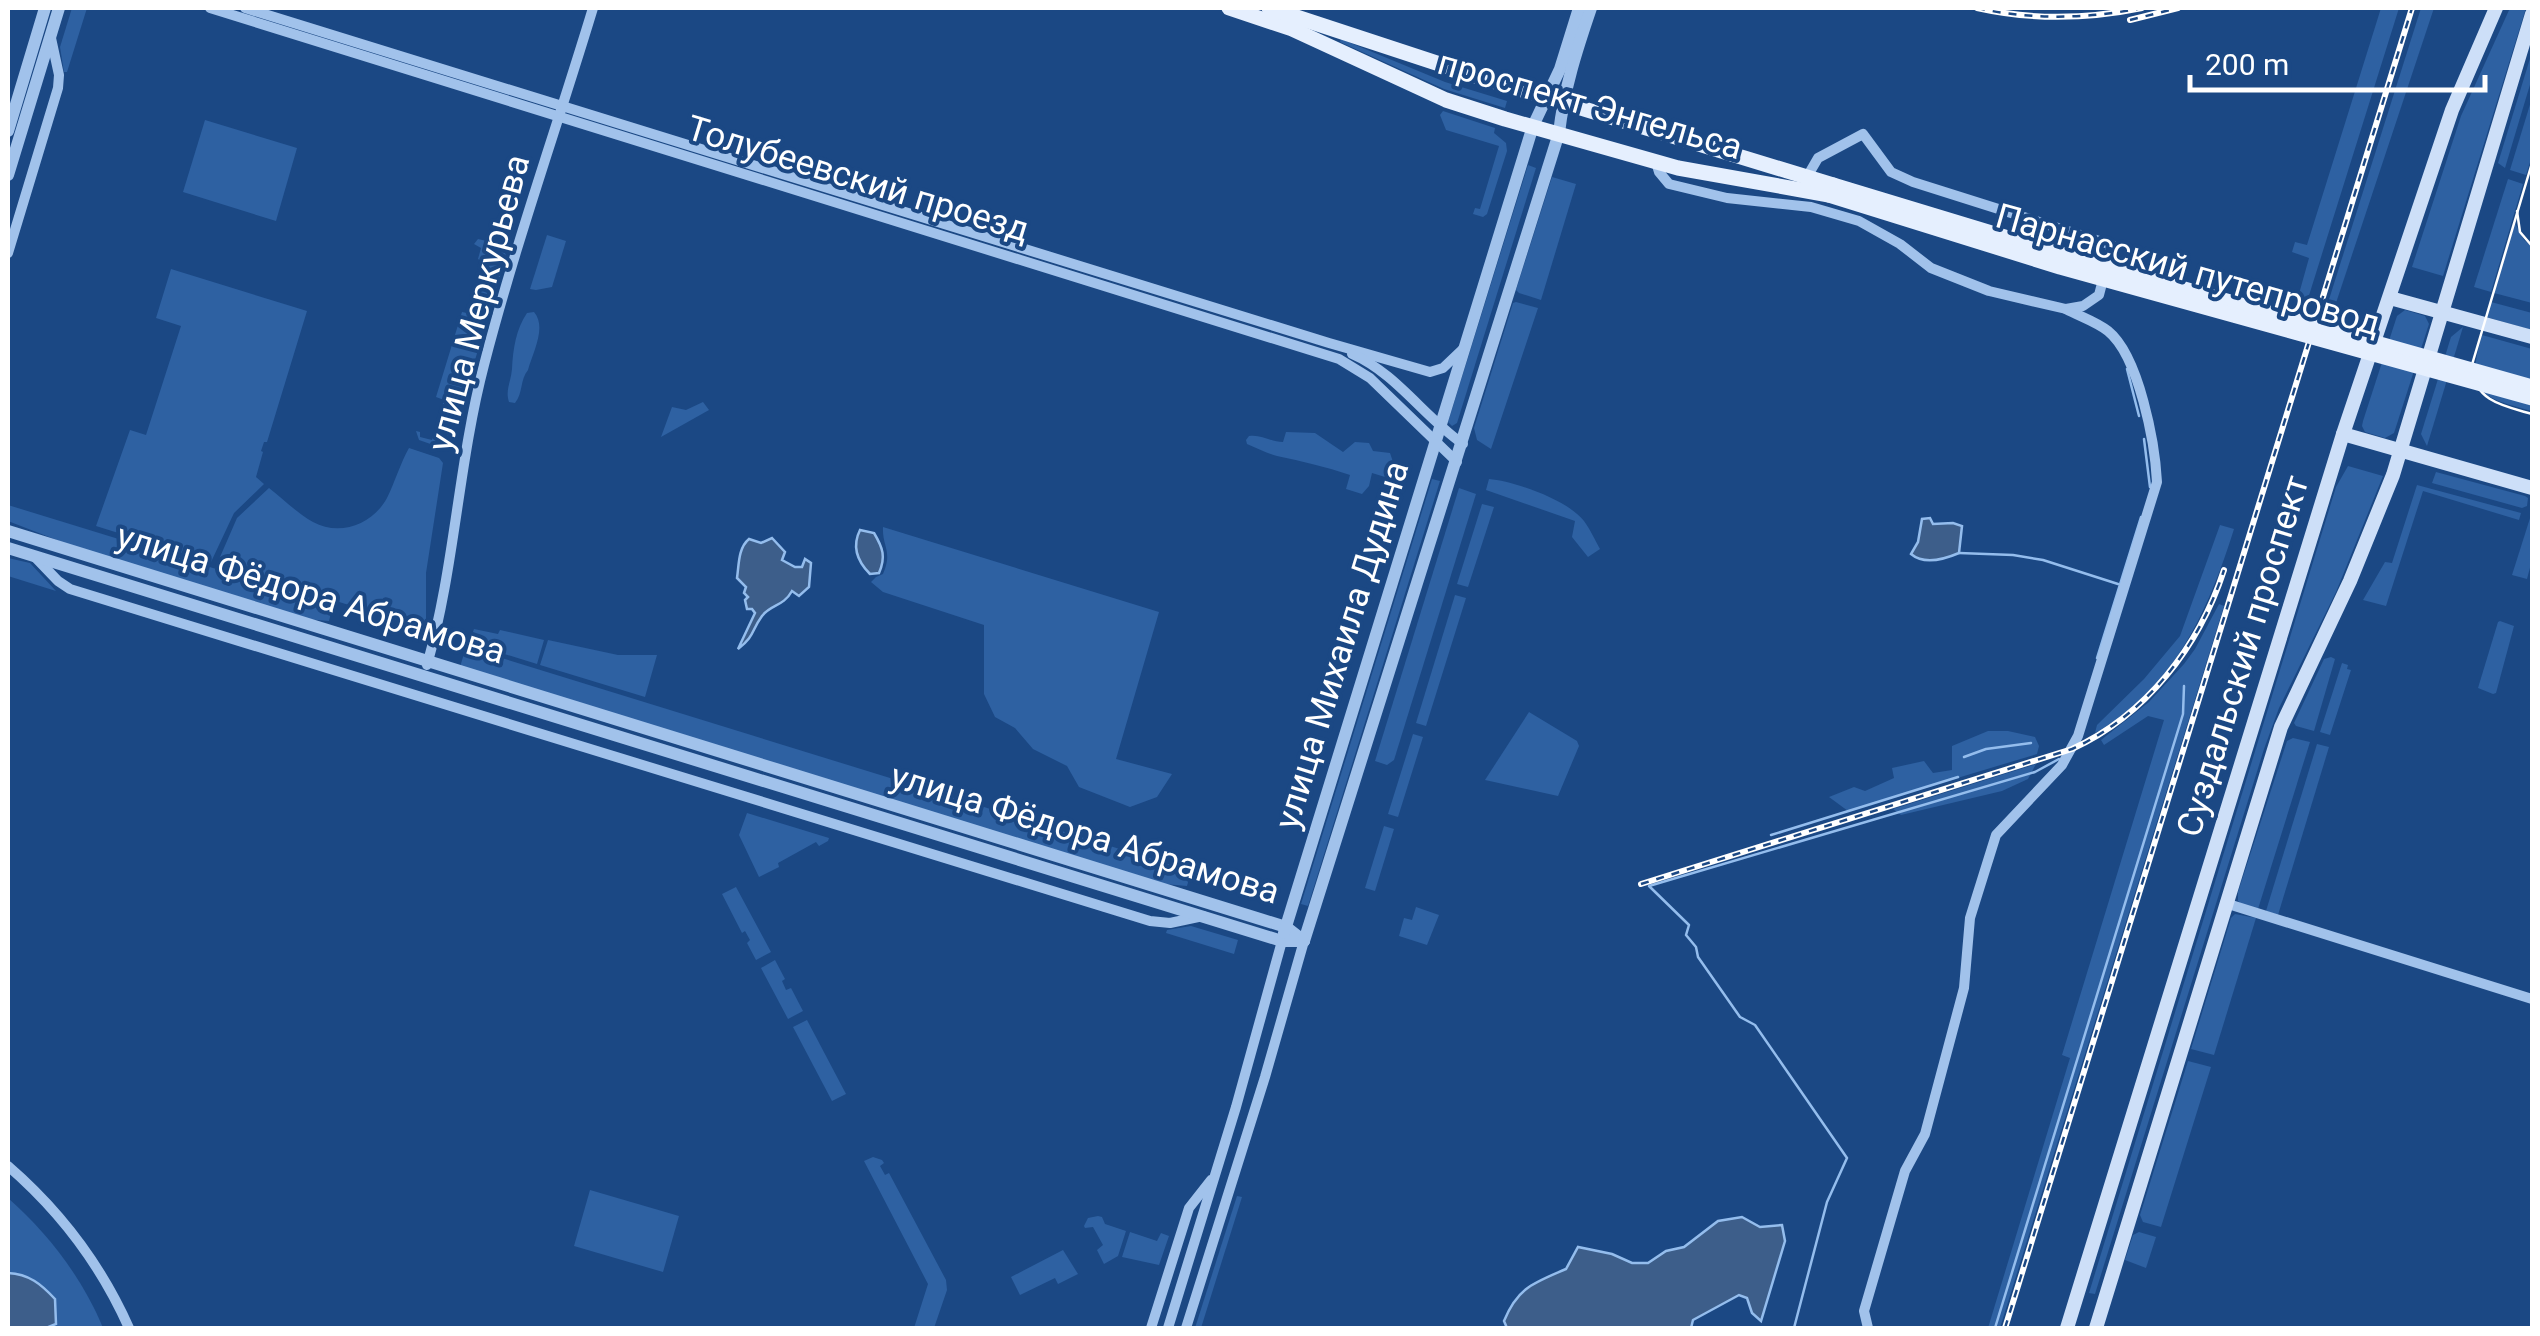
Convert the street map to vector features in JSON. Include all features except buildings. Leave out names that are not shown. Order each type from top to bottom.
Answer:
[{"type":"main road","name":"проспект Энгельса","points":[[1230,8],[1292,29],[1446,100],[1678,168],[1831,190]]},
{"type":"main road","name":"проспект Энгельса","points":[[1269,8],[1807,176],[1831,190]]},
{"type":"main road","name":"Суздальский проспект","points":[[2067,1328],[2343,434],[2452,110],[2496,8]]},
{"type":"main road","name":"Суздальский проспект","points":[[2096,1328],[2281,727],[2350,580],[2402,450],[2532,14]]},
{"type":"main road","name":"Парнасский путепровод","points":[[1831,190],[2532,387]]},
{"type":"main road","name":"Парнасский путепровод","points":[[1831,190],[2060,267],[2532,398]]},
{"type":"main road","points":[[2390,298],[2532,337]]},
{"type":"main road","points":[[2343,434],[2532,488]]},
{"type":"street","points":[[8,132],[45,8]]},
{"type":"street","points":[[8,175],[58,8]]},
{"type":"street","name":"Толубеевский проезд","points":[[210,8],[1430,372],[1444,368],[1465,348]]},
{"type":"street","name":"Толубеевский проезд","points":[[245,8],[1339,358],[1370,378],[1438,436],[1463,444]]},
{"type":"street","name":"улица Меркурьева","points":[[426,669],[440,616],[463,462],[484,365],[592,8]]},
{"type":"street","points":[[1555,100],[1560,70],[1580,8]]},
{"type":"street","points":[[1555,100],[1569,73],[1591,8]]},
{"type":"street","points":[[8,253],[58,88],[59,74],[50,35]]},
{"type":"street","points":[[8,102],[20,89]]},
{"type":"street","name":"улица Михаила Дудина","points":[[1168,1328],[1284,934],[1533,126],[1555,100]]},
{"type":"street","name":"улица Михаила Дудина","points":[[1186,1328],[1559,133],[1555,100]]},
{"type":"street","points":[[1807,176],[1818,158],[1863,134],[1891,172],[1913,182],[2112,245],[2099,296],[2083,306],[2066,309]]},
{"type":"street","points":[[1656,162],[1670,184],[1727,198],[1799,205],[1860,221],[1954,278],[1989,291],[2066,309],[2104,328],[2122,345],[2140,389],[2156,466],[2158,482],[2078,736],[2062,765],[1996,835],[1970,918],[1964,988],[1925,1134],[1905,1172],[1864,1311],[1868,1328]]},
{"type":"street","name":"Толубеевский проезд","points":[[1329,343],[1378,368],[1457,462]]},
{"type":"street","name":"улица Фёдора Абрамова","points":[[8,531],[426,669],[1204,916],[1284,934]]},
{"type":"street","name":"улица Фёдора Абрамова","points":[[8,548],[426,669],[1304,941]]},
{"type":"street","points":[[33,555],[70,589],[524,730],[1150,922],[1170,923],[1204,916]]},
{"type":"street","points":[[2225,902],[2532,998]]},
{"type":"street","points":[[8,1166],[39,1193],[78,1240],[129,1328]]},
{"type":"street","points":[[1151,1328],[1188,1208],[1215,1175]]},
{"type":"street","points":[[1185,1273],[1202,1278]]},
{"type":"shaded area","points":[[72,8],[87,8],[64,72],[60,47]]},
{"type":"shaded area","points":[[2381,8],[2399,8],[2306,305],[2297,301],[2309,258],[2292,252],[2295,242],[2307,245]]},
{"type":"shaded area","points":[[2421,8],[2434,8],[2332,315],[2326,309]]},
{"type":"shaded area","points":[[2510,8],[2526,8],[2443,276],[2412,267],[2461,116]]},
{"type":"shaded area","points":[[1341,39],[1445,82],[1507,101],[1505,108],[1444,89],[1340,42]]},
{"type":"shaded area","points":[[2532,52],[2532,78],[2505,168],[2498,163]]},
{"type":"shaded area","points":[[2532,98],[2532,156],[2526,175],[2510,170]]},
{"type":"shaded area","points":[[1443,111],[1495,128],[1494,133],[1506,143],[1507,151],[1483,217],[1473,214],[1475,208],[1480,209],[1499,146],[1446,130],[1440,115]]},
{"type":"shaded area","points":[[205,120],[297,148],[276,221],[183,192]]},
{"type":"shaded area","points":[[1528,165],[1536,168],[1457,423],[1452,426],[1448,422]]},
{"type":"shaded area","points":[[1552,177],[1576,184],[1541,300],[1516,290]]},
{"type":"shaded area","points":[[2508,179],[2523,184],[2491,292],[2474,287]]},
{"type":"shaded area","points":[[2515,223],[2532,247],[2532,303],[2494,293]]},
{"type":"shaded area","points":[[547,235],[566,241],[552,287],[530,289]]},
{"type":"shaded area","points":[[478,239],[499,246],[506,256],[450,444],[442,448],[419,440],[416,431],[420,437],[432,440],[444,400],[436,397],[462,312],[467,313],[483,262],[478,259],[481,248],[474,244]]},
{"type":"shaded area","points":[[171,269],[307,311],[261,451],[256,477],[264,484],[234,513],[211,562],[96,526],[130,430],[146,435],[181,326],[156,318]]},
{"type":"shaded area","points":[[1516,302],[1538,308],[1491,449],[1477,440],[1474,428]]},
{"type":"shaded area","points":[[2491,302],[2532,313],[2532,330],[2486,317]]},
{"type":"shaded area","points":[[2405,310],[2425,316],[2429,324],[2394,433],[2385,438],[2365,432],[2362,426],[2397,316]]},
{"type":"shaded area","points":[[534,312],[539,325],[538,340],[518,399],[509,402],[518,332],[527,313]]},
{"type":"shaded area","points":[[2463,327],[2427,446],[2421,434],[2451,337]]},
{"type":"shaded area","points":[[2482,335],[2532,349],[2532,411],[2481,390],[2475,369]]},
{"type":"shaded area","points":[[703,402],[709,410],[661,437],[672,407],[686,410]]},
{"type":"shaded area","points":[[1286,432],[1315,433],[1343,452],[1355,442],[1369,443],[1373,451],[1390,453],[1390,474],[1385,477],[1372,473],[1362,494],[1346,489],[1350,475],[1247,444],[1249,436],[1283,442]]},
{"type":"shaded area","points":[[409,448],[443,463],[426,573],[426,629],[217,564],[237,518],[269,488],[323,526],[345,528],[365,521],[387,498]]},
{"type":"shaded area","points":[[2348,466],[2383,476],[2336,592],[2279,708],[2264,749],[2095,1294],[2089,1293],[2336,487]]},
{"type":"shaded area","points":[[2436,472],[2525,496],[2527,506],[2522,508],[2432,483]]},
{"type":"shaded area","points":[[1432,479],[1440,481],[1308,906],[1301,904]]},
{"type":"shaded area","points":[[1489,479],[1512,483],[1566,506],[1584,521],[1600,549],[1588,557],[1572,537],[1575,521],[1486,490]]},
{"type":"shaded area","points":[[2417,485],[2521,513],[2519,520],[2423,491],[2386,606],[2363,600],[2385,562],[2392,563]]},
{"type":"shaded area","points":[[1459,488],[1476,494],[1394,760],[1387,765],[1375,761]]},
{"type":"shaded area","points":[[1482,504],[1494,507],[1468,587],[1457,584]]},
{"type":"shaded area","points":[[8,505],[333,605],[329,621],[306,619],[80,549],[8,521]]},
{"type":"shaded area","points":[[2531,515],[2532,560],[2527,579],[2512,575]]},
{"type":"shaded area","points":[[1930,518],[1933,524],[1962,526],[1959,553],[1928,560],[1911,554],[1918,542],[1922,519]]},
{"type":"shaded area","points":[[2220,525],[2234,529],[2213,589],[2184,645],[2146,695],[2095,733],[2097,725],[2180,636]]},
{"type":"shaded area","points":[[883,527],[1159,612],[1116,759],[1172,774],[1157,797],[1130,807],[1079,787],[1067,766],[1033,749],[1015,728],[995,717],[984,694],[984,625],[883,592],[871,582],[883,574],[886,566]]},
{"type":"shaded area","points":[[860,530],[874,533],[880,543],[883,557],[879,573],[870,574],[859,559],[856,542]]},
{"type":"shaded area","points":[[772,538],[785,552],[782,560],[795,567],[802,567],[805,559],[811,563],[809,587],[799,596],[792,591],[766,612],[738,649],[755,613],[747,609],[746,587],[737,578],[741,552],[749,539],[761,543]]},
{"type":"shaded area","points":[[8,558],[30,563],[56,591],[8,576]]},
{"type":"shaded area","points":[[1455,595],[1466,598],[1426,726],[1416,723]]},
{"type":"shaded area","points":[[2219,604],[2224,606],[2000,1328],[1988,1328],[2070,1058],[2062,1055],[2164,720],[2148,716],[2104,745],[2101,740],[2149,702],[2184,664]]},
{"type":"shaded area","points":[[2500,621],[2514,626],[2493,694],[2478,688]]},
{"type":"shaded area","points":[[474,629],[498,634],[500,630],[544,640],[537,664],[469,643]]},
{"type":"shaded area","points":[[548,640],[618,655],[657,655],[645,697],[540,665]]},
{"type":"shaded area","points":[[466,647],[1191,871],[1187,886],[1164,884],[460,667]]},
{"type":"shaded area","points":[[2324,659],[2335,659],[2314,731],[2296,726],[2294,723]]},
{"type":"shaded area","points":[[2342,663],[2351,670],[2330,735],[2320,732]]},
{"type":"shaded area","points":[[1529,712],[1577,741],[1579,746],[1558,796],[1485,780]]},
{"type":"shaded area","points":[[1988,731],[2035,737],[2037,754],[1848,811],[1829,797],[1854,787],[1865,791],[1894,778],[1892,768],[1924,761],[1933,773],[1952,770],[1952,746]]},
{"type":"shaded area","points":[[1413,734],[1423,737],[1398,817],[1388,814]]},
{"type":"shaded area","points":[[2293,738],[2310,742],[2258,909],[2238,901],[2238,892],[2287,741]]},
{"type":"shaded area","points":[[2317,744],[2329,747],[2278,915],[2266,911]]},
{"type":"shaded area","points":[[2036,764],[2028,779],[2002,791],[1901,815],[1893,809]]},
{"type":"shaded area","points":[[747,813],[829,838],[759,877],[739,835]]},
{"type":"shaded area","points":[[1384,826],[1394,829],[1375,891],[1365,888]]},
{"type":"shaded area","points":[[736,887],[771,952],[756,960],[747,943],[750,940],[745,931],[742,933],[722,894]]},
{"type":"shaded area","points":[[1416,907],[1439,915],[1427,945],[1399,936],[1404,918],[1412,920]]},
{"type":"shaded area","points":[[2235,914],[2256,918],[2214,1055],[2191,1049]]},
{"type":"shaded area","points":[[1191,926],[1238,940],[1234,954],[1166,933]]},
{"type":"shaded area","points":[[775,960],[786,990],[791,988],[803,1011],[788,1019],[761,968]]},
{"type":"shaded area","points":[[807,1020],[846,1094],[832,1101],[793,1027]]},
{"type":"shaded area","points":[[2188,1061],[2211,1067],[2161,1227],[2143,1222],[2140,1215]]},
{"type":"shaded area","points":[[873,1157],[884,1163],[880,1166],[885,1175],[889,1173],[946,1280],[947,1290],[934,1328],[914,1328],[928,1284],[864,1161]]},
{"type":"shaded area","points":[[590,1190],[679,1216],[663,1272],[574,1246]]},
{"type":"shaded area","points":[[1237,1196],[1242,1197],[1201,1328],[1195,1328]]},
{"type":"shaded area","points":[[8,1198],[63,1258],[103,1328],[8,1328]]},
{"type":"shaded area","points":[[1098,1216],[1105,1224],[1126,1231],[1118,1256],[1104,1264],[1097,1250],[1103,1245],[1093,1227],[1084,1226],[1088,1218]]},
{"type":"shaded area","points":[[1742,1217],[1760,1227],[1782,1225],[1785,1241],[1761,1321],[1752,1313],[1747,1298],[1739,1295],[1693,1320],[1691,1328],[1507,1328],[1504,1321],[1521,1293],[1566,1269],[1578,1247],[1632,1263],[1648,1263],[1666,1251],[1684,1247],[1718,1221]]},
{"type":"shaded area","points":[[1130,1232],[1157,1241],[1161,1233],[1169,1236],[1159,1265],[1122,1257]]},
{"type":"shaded area","points":[[2139,1232],[2156,1237],[2146,1268],[2125,1260],[2133,1235]]},
{"type":"shaded area","points":[[1063,1250],[1078,1274],[1058,1284],[1055,1278],[1020,1295],[1011,1277]]},
{"type":"shaded area","points":[[8,1273],[34,1281],[55,1299],[56,1324],[46,1328],[8,1328]]},
{"type":"waterway","points":[[2127,369],[2139,416]]},
{"type":"waterway","points":[[2144,439],[2150,487]]},
{"type":"waterway","points":[[2097,658],[2141,517]]},
{"type":"waterway","points":[[1959,553],[2043,560],[2118,584]]},
{"type":"waterway","points":[[1995,1328],[2183,714],[2184,686]]},
{"type":"waterway","points":[[1964,757],[1986,749],[2031,743]]},
{"type":"waterway","points":[[1794,1328],[1827,1202],[1847,1158],[1755,1025],[1740,1017],[1698,957],[1696,947],[1686,935],[1689,925],[1649,886],[2035,772],[2059,759]]},
{"type":"waterway","points":[[1771,835],[1958,777]]},
{"type":"tram line","points":[[2532,163],[2471,368],[2485,395],[2532,414]]},
{"type":"tram line","points":[[2517,211],[2520,232],[2532,246]]},
{"type":"railway","points":[[1977,8],[2060,17],[2142,8]]},
{"type":"railway","points":[[2130,20],[2178,8]]},
{"type":"railway","points":[[2005,1328],[2412,8]]},
{"type":"railway","points":[[1641,884],[2072,749],[2099,735],[2146,698],[2166,676],[2200,626],[2224,570]]}]
